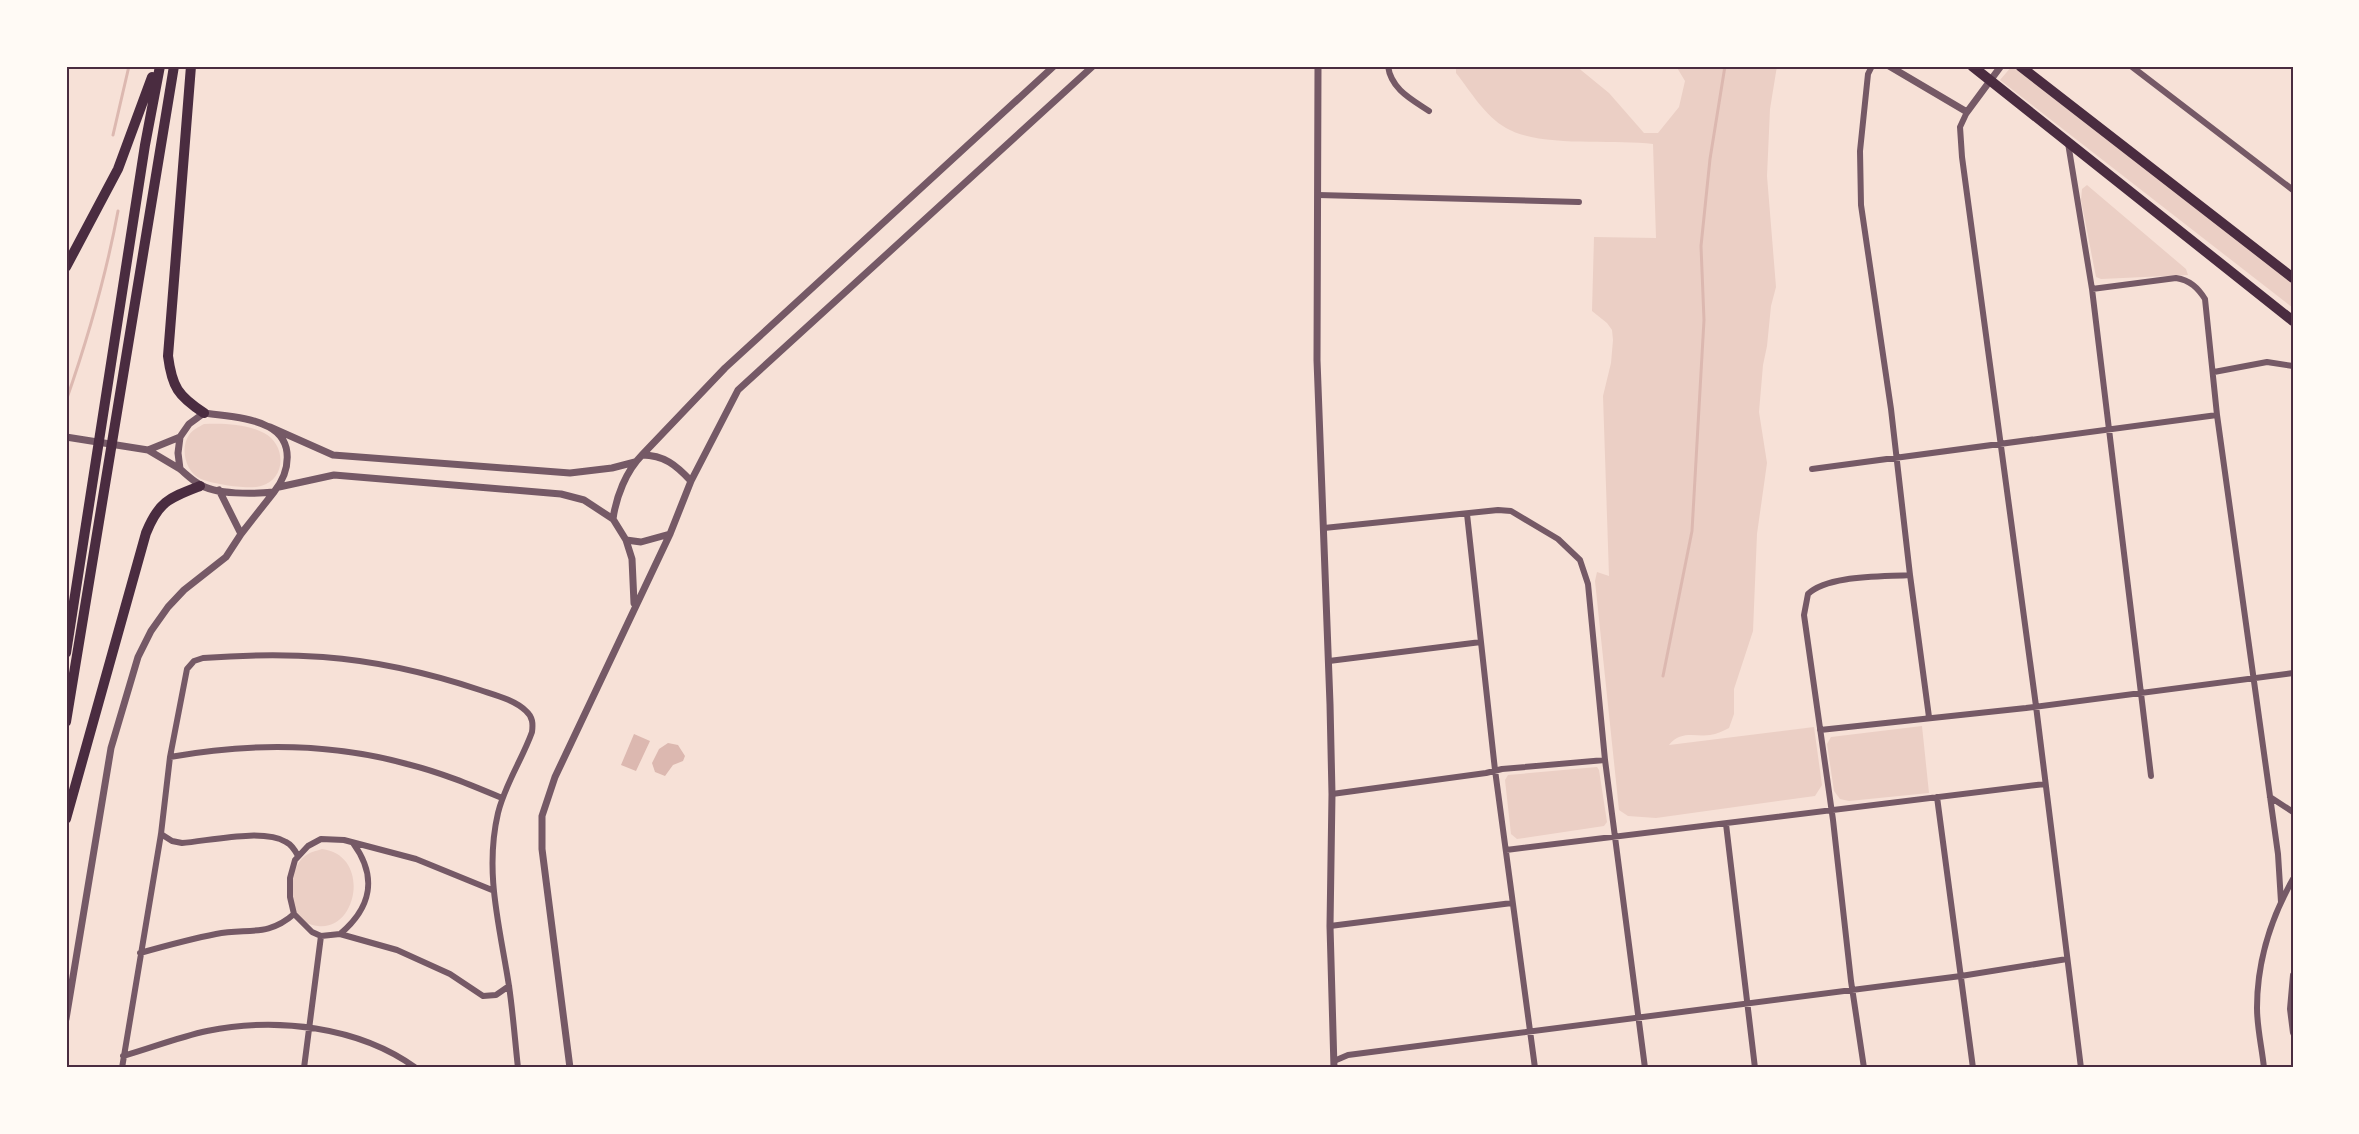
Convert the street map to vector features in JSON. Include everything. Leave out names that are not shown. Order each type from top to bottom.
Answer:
[{"type":"highway","points":[[66,267],[118,169],[158,66]]},
{"type":"highway","points":[[66,653],[158,66]]},
{"type":"highway","points":[[66,722],[174,66]]},
{"type":"highway","points":[[191,66],[168,356],[172,382],[178,392],[187,402],[204,413]]},
{"type":"highway","points":[[1972,66],[2293,321]]},
{"type":"highway","points":[[2020,66],[2293,278]]},
{"type":"highway","points":[[66,819],[146,533],[154,514],[164,502],[200,486]]},
{"type":"street","points":[[613,519],[615,502],[635,462],[725,368],[1054,66]]},
{"type":"street","points":[[570,1068],[542,849],[542,816],[555,777],[634,605],[670,534],[691,481],[738,390],[1093,66]]},
{"type":"street","points":[[1318,66],[1317,360],[1329,661],[1332,794],[1330,926],[1334,1065]]},
{"type":"street","points":[[1388,66],[1392,81],[1400,91],[1428,111]]},
{"type":"street","points":[[1872,66],[1868,74],[1859,177],[1861,204],[1929,717]]},
{"type":"street","points":[[1889,66],[1967,112]]},
{"type":"street","points":[[2001,66],[1967,112],[1960,127],[1962,157],[2002,444],[2081,1068]]},
{"type":"street","points":[[2131,66],[2293,190]]},
{"type":"street","points":[[2068,141],[2092,289],[2151,776]]},
{"type":"street","points":[[1318,195],[1579,202]]},
{"type":"street","points":[[2092,289],[2156,279],[2183,279],[2196,287],[2205,299],[2217,416],[2278,854],[2281,902]]},
{"type":"street","points":[[2214,372],[2267,362],[2293,366]]},
{"type":"street","points":[[180,469],[178,453],[180,437],[189,424],[204,413],[244,419],[270,427],[333,455],[570,473],[612,468],[635,462]]},
{"type":"street","points":[[1812,469],[2217,416]]},
{"type":"street","points":[[66,1019],[111,748],[138,657],[151,631],[168,607],[184,590],[226,557],[276,489],[289,457],[285,444],[270,427]]},
{"type":"street","points":[[66,437],[148,450],[180,469],[200,486],[219,490],[252,494],[334,475],[561,494],[584,500],[613,519],[626,540],[632,559],[634,605]]},
{"type":"street","points":[[148,450],[180,437]]},
{"type":"street","points":[[642,455],[654,455],[666,460],[677,466],[691,481]]},
{"type":"street","points":[[219,490],[241,534]]},
{"type":"street","points":[[1324,528],[1498,510],[1511,511],[1558,539],[1580,560],[1588,584],[1605,760],[1645,1068]]},
{"type":"street","points":[[1467,514],[1495,770],[1535,1068]]},
{"type":"street","points":[[626,540],[641,542],[670,534]]},
{"type":"street","points":[[1864,1068],[1804,615],[1808,594],[1820,585],[1843,580],[1910,575]]},
{"type":"street","points":[[1329,661],[1481,642]]},
{"type":"street","points":[[122,1068],[161,834],[170,757],[187,669],[194,660],[259,654],[324,657],[388,666],[448,679],[496,695],[528,712],[533,722],[532,732],[502,798],[494,835],[492,890],[509,986],[518,1068]]},
{"type":"street","points":[[1820,730],[2036,706],[2293,673]]},
{"type":"street","points":[[170,757],[212,749],[253,747],[301,748],[360,754],[424,769],[502,798]]},
{"type":"street","points":[[1332,794],[1495,770],[1605,760]]},
{"type":"street","points":[[1506,850],[2045,784]]},
{"type":"street","points":[[1937,797],[1973,1068]]},
{"type":"street","points":[[2270,797],[2293,812]]},
{"type":"street","points":[[1726,824],[1755,1068]]},
{"type":"street","points":[[161,834],[172,841],[182,843],[252,836],[272,837],[284,840],[292,846],[298,856]]},
{"type":"street","points":[[492,890],[416,859],[344,840],[321,839],[308,846],[298,856],[290,878],[290,897],[294,914],[312,932],[321,936],[340,934],[376,943],[422,961],[483,996],[496,995],[509,986]]},
{"type":"street","points":[[340,934],[359,912],[369,887],[368,866],[353,843]]},
{"type":"street","points":[[2264,1068],[2257,1010],[2258,991],[2264,954],[2281,902],[2293,879]]},
{"type":"street","points":[[1330,926],[1512,903]]},
{"type":"street","points":[[140,953],[219,934],[281,926],[294,914]]},
{"type":"street","points":[[304,1068],[321,936]]},
{"type":"street","points":[[1334,1065],[1348,1055],[1961,976],[2067,959]]},
{"type":"street","points":[[2293,975],[2290,1009],[2293,1033]]},
{"type":"street","points":[[123,1056],[206,1031],[244,1025],[276,1024],[335,1033],[371,1044],[416,1068]]},
{"type":"shaded area","points":[[1456,66],[1576,66],[1609,93],[1644,133],[1658,133],[1679,107],[1685,81],[1676,66],[1777,66],[1770,109],[1767,176],[1776,287],[1771,306],[1759,412],[1767,463],[1757,534],[1753,631],[1734,689],[1734,714],[1729,728],[1710,735],[1678,737],[1669,745],[1814,727],[1822,785],[1815,796],[1656,818],[1628,816],[1619,810],[1595,581],[1597,572],[1609,576],[1603,396],[1611,363],[1613,340],[1612,330],[1607,323],[1592,311],[1594,237],[1656,238],[1653,144],[1557,141],[1520,134],[1498,123],[1485,110],[1456,73]]},
{"type":"shaded area","points":[[2012,66],[2293,283],[2293,308],[2000,80]]},
{"type":"shaded area","points":[[2087,185],[2186,269],[2188,275],[2101,279],[2096,277],[2081,200],[2082,189]]},
{"type":"shaded area","points":[[204,424],[243,426],[264,433],[271,438],[280,453],[276,476],[261,486],[248,487],[214,483],[196,476],[188,465],[185,446],[191,433]]},
{"type":"shaded area","points":[[1922,726],[1929,793],[1849,801],[1840,799],[1834,791],[1827,744],[1831,737]]},
{"type":"shaded area","points":[[634,734],[650,741],[636,771],[621,765]]},
{"type":"shaded area","points":[[668,743],[678,745],[685,756],[683,761],[673,765],[665,776],[655,772],[652,763],[659,749]]},
{"type":"shaded area","points":[[1597,767],[1607,822],[1604,826],[1517,839],[1511,834],[1505,780],[1508,775]]},
{"type":"shaded area","points":[[322,849],[338,854],[348,864],[353,877],[353,892],[350,905],[342,917],[332,924],[318,926],[305,922],[297,914],[291,898],[291,890],[296,867],[300,861],[305,856]]},
{"type":"waterway","points":[[113,135],[129,66]]},
{"type":"waterway","points":[[1663,676],[1692,531],[1704,320],[1701,246],[1710,159],[1725,66]]},
{"type":"waterway","points":[[66,401],[96,307],[118,211]]}]
